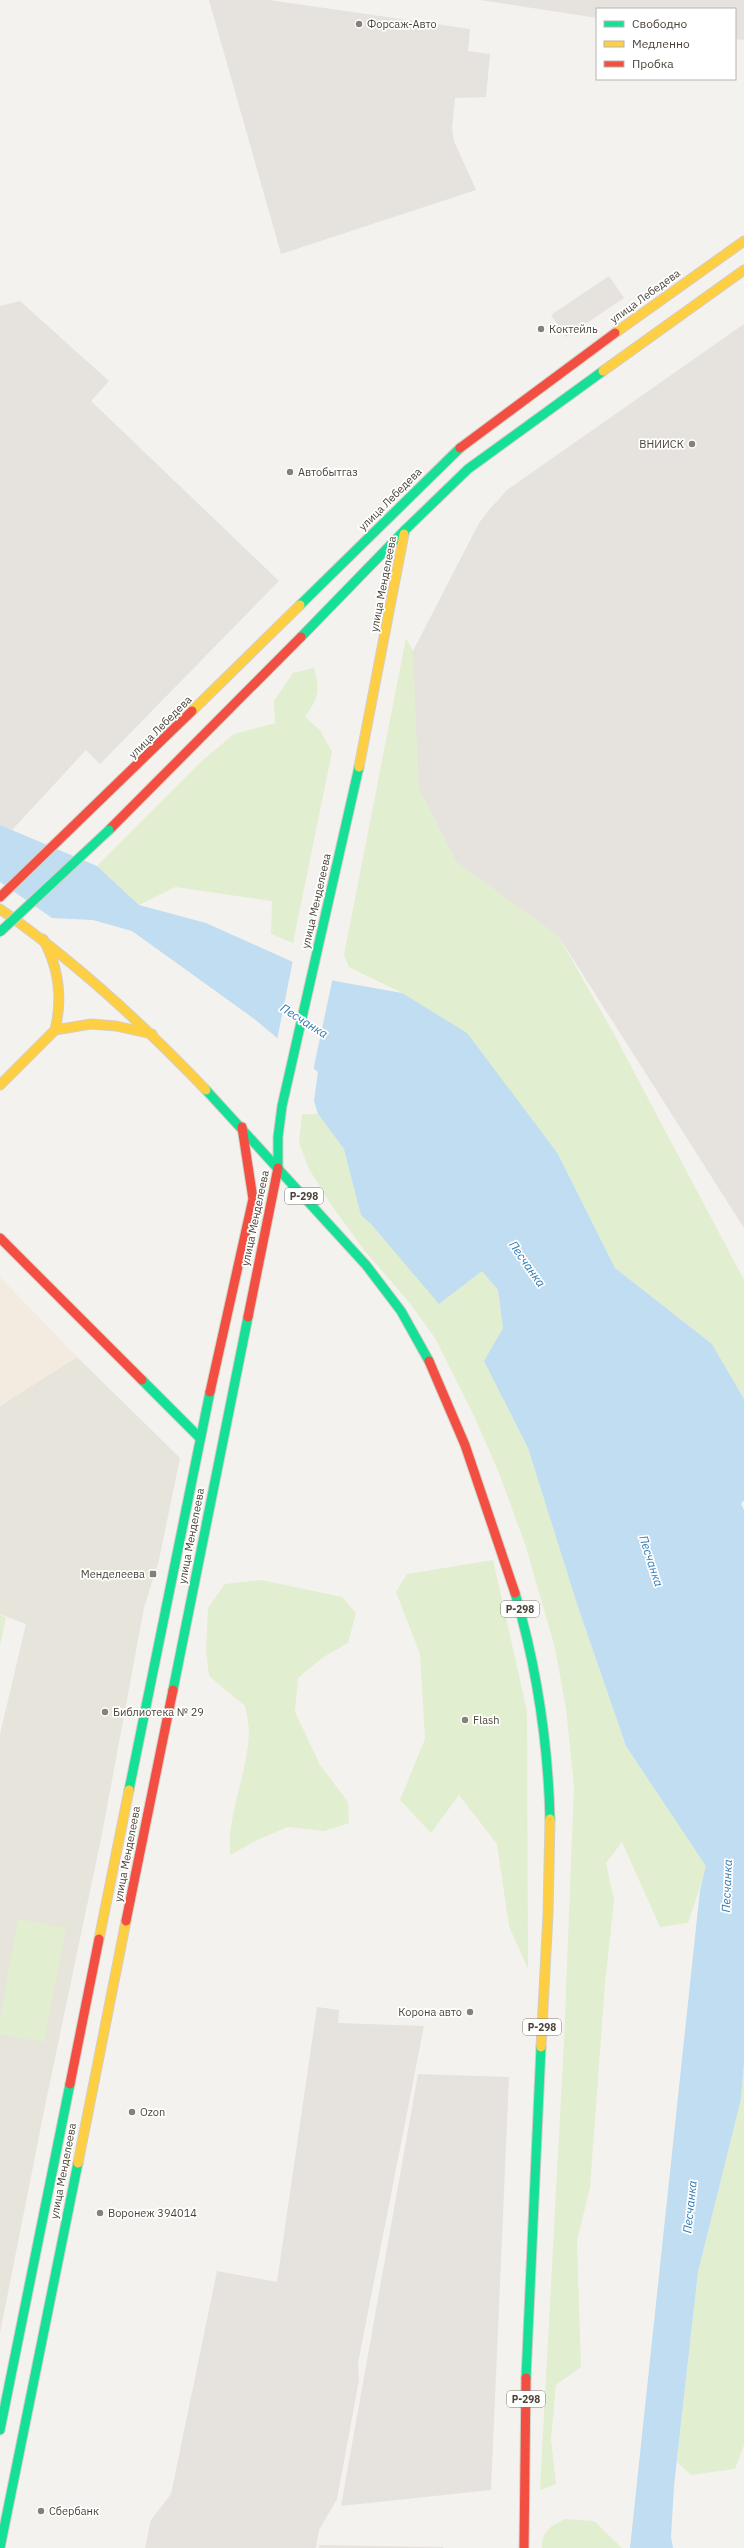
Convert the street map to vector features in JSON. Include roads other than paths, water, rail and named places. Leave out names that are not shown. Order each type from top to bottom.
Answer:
[{"type":"main road","name":"улица Лебедева","points":[[0,897],[88,814],[456,451],[644,311],[744,241]]},
{"type":"main road","points":[[0,932],[108,830],[376,562],[405,530],[468,469],[744,270]]},
{"type":"main road","name":"улица Менделеева","points":[[0,2430],[278,1168],[278,1137],[282,1106],[366,737],[405,530]]},
{"type":"main road","points":[[0,909],[43,938],[152,1034],[242,1127],[278,1168]]},
{"type":"main road","points":[[0,1085],[54,1030],[58,1018],[59,986],[51,952],[43,938]]},
{"type":"main road","points":[[54,1030],[83,1024],[104,1024],[124,1026],[152,1034]]},
{"type":"main road","name":"улица Менделеева","points":[[242,1127],[253,1199]]},
{"type":"main road","name":"улица Менделеева","points":[[0,2548],[123,1875],[200,1438],[264,1152]]},
{"type":"main road","name":"Р-298","points":[[278,1168],[372,1275],[415,1335],[475,1466],[519,1605],[541,1699],[547,1757],[549,1883],[528,2296],[524,2548]]},
{"type":"main road","points":[[0,1238],[200,1438]]},
{"type":"water","name":"Песчанка","points":[[0,825],[97,866],[139,905],[206,923],[335,981],[402,993],[467,1033],[558,1154],[615,1268],[712,1344],[744,1399],[744,1500],[741,1504],[744,1510],[744,2062],[741,2099],[698,2272],[674,2486],[671,2537],[673,2548],[630,2548],[700,1890],[706,1866],[626,1746],[577,1604],[528,1448],[484,1361],[503,1328],[498,1290],[482,1271],[439,1304],[372,1225],[361,1215],[344,1149],[318,1114],[314,1101],[318,1072],[253,1018],[132,931],[93,920],[52,918],[0,882]]},
{"type":"place","name":"Форсаж-Авто","points":[[359,24]]},
{"type":"place","name":"Коктейль","points":[[541,329]]},
{"type":"place","name":"ВНИИСК","points":[[692,444]]},
{"type":"place","name":"Автобытгаз","points":[[290,472]]},
{"type":"place","name":"Менделеева","points":[[153,1574]]},
{"type":"place","name":"Библиотека № 29","points":[[105,1712]]},
{"type":"place","name":"Flash","points":[[465,1720]]},
{"type":"place","name":"Корона авто","points":[[470,2012]]},
{"type":"place","name":"Ozon","points":[[132,2112]]},
{"type":"place","name":"Воронеж 394014","points":[[100,2213]]},
{"type":"place","name":"Сбербанк","points":[[41,2511]]}]
